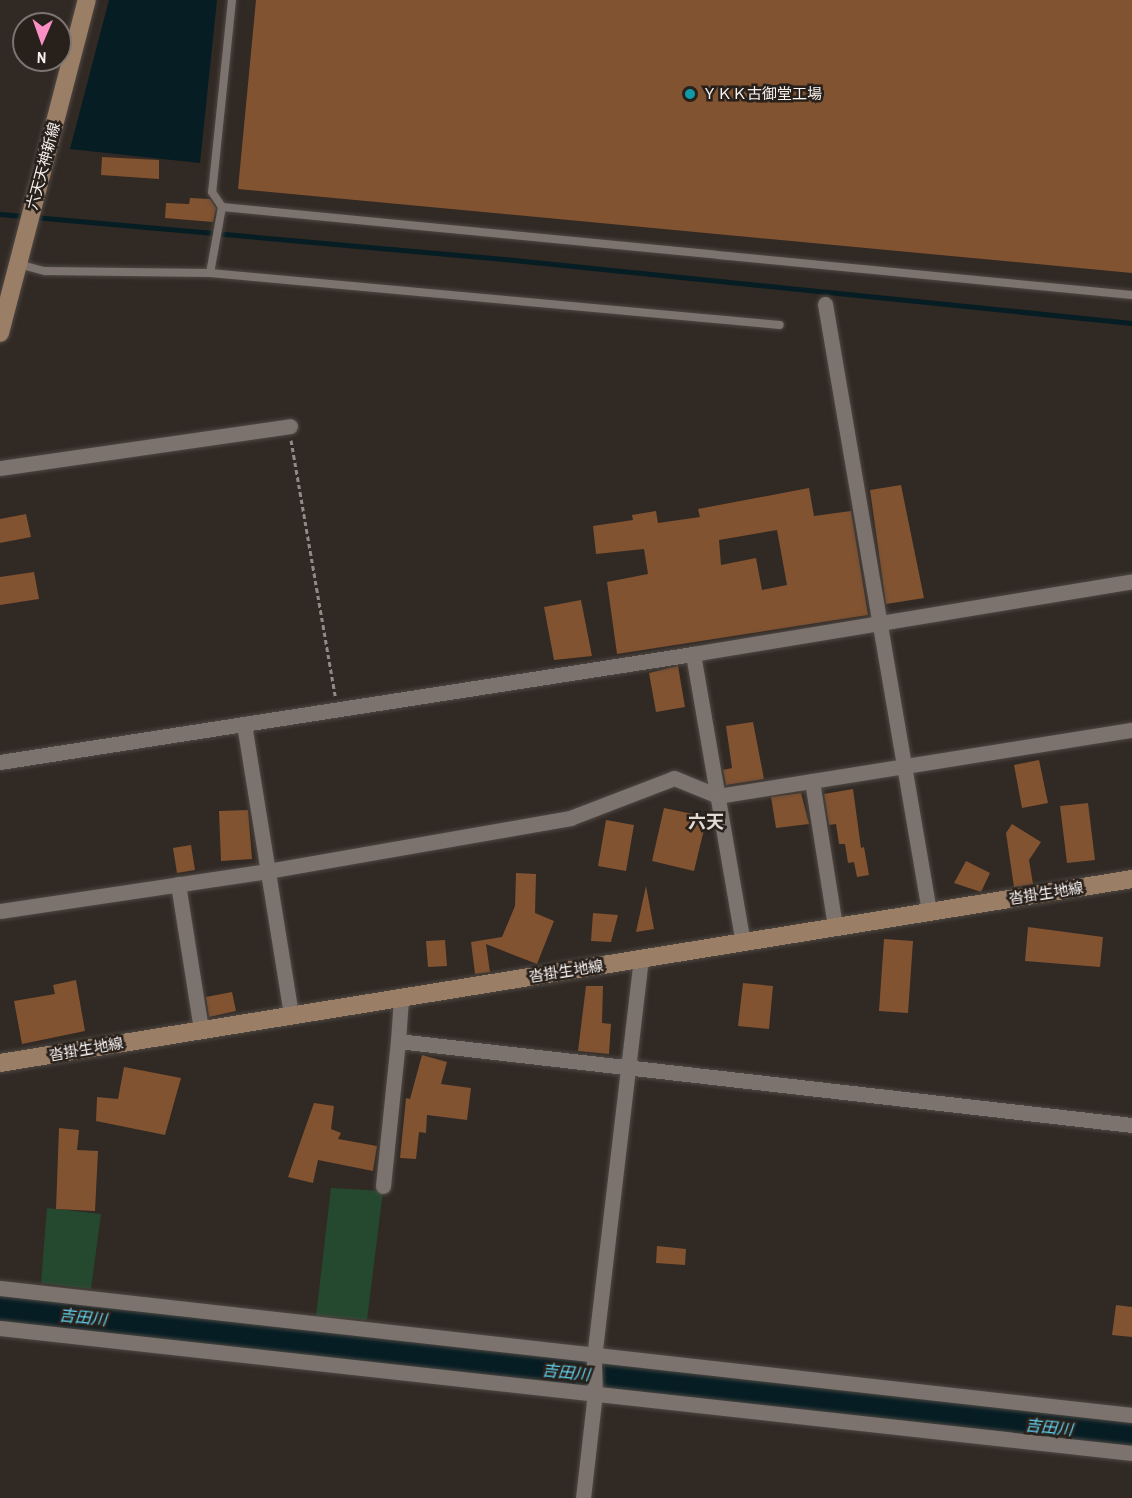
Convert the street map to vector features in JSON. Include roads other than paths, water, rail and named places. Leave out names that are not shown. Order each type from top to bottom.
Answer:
[{"type":"main road","name":"六天天神新線","points":[[0,333],[87,0]]},
{"type":"main road","name":"沓掛生地線","points":[[0,1064],[1132,879]]},
{"type":"street","points":[[825,304],[882,621],[929,911]]},
{"type":"street","points":[[0,468],[290,426]]},
{"type":"street","points":[[0,762],[693,654],[1132,581]]},
{"type":"street","points":[[693,654],[742,942]]},
{"type":"street","points":[[244,724],[291,1016]]},
{"type":"street","points":[[0,911],[267,871],[570,818],[674,778],[718,796],[1132,730]]},
{"type":"street","points":[[812,781],[835,926]]},
{"type":"street","points":[[178,884],[201,1030]]},
{"type":"street","points":[[583,1498],[595,1393],[594,1358],[641,959]]},
{"type":"street","points":[[383,1186],[401,998]]},
{"type":"street","points":[[398,1041],[1132,1125]]},
{"type":"street","points":[[0,1288],[594,1358],[1132,1415]]},
{"type":"street","points":[[0,1328],[1132,1453]]},
{"type":"lane","points":[[210,273],[222,207],[212,192],[232,0]]},
{"type":"lane","points":[[222,207],[1132,295]]},
{"type":"lane","points":[[18,264],[45,271],[210,273],[780,325]]},
{"type":"water","points":[[109,0],[217,0],[200,163],[70,149]]},
{"type":"waterway","points":[[0,214],[514,260],[1132,323]]},
{"type":"waterway","name":"吉田川","points":[[0,1307],[1132,1436]]},
{"type":"place","name":"ＹＫＫ古御堂工場","points":[[690,94]]},
{"type":"district","name":"六天","points":[[706,822]]}]
